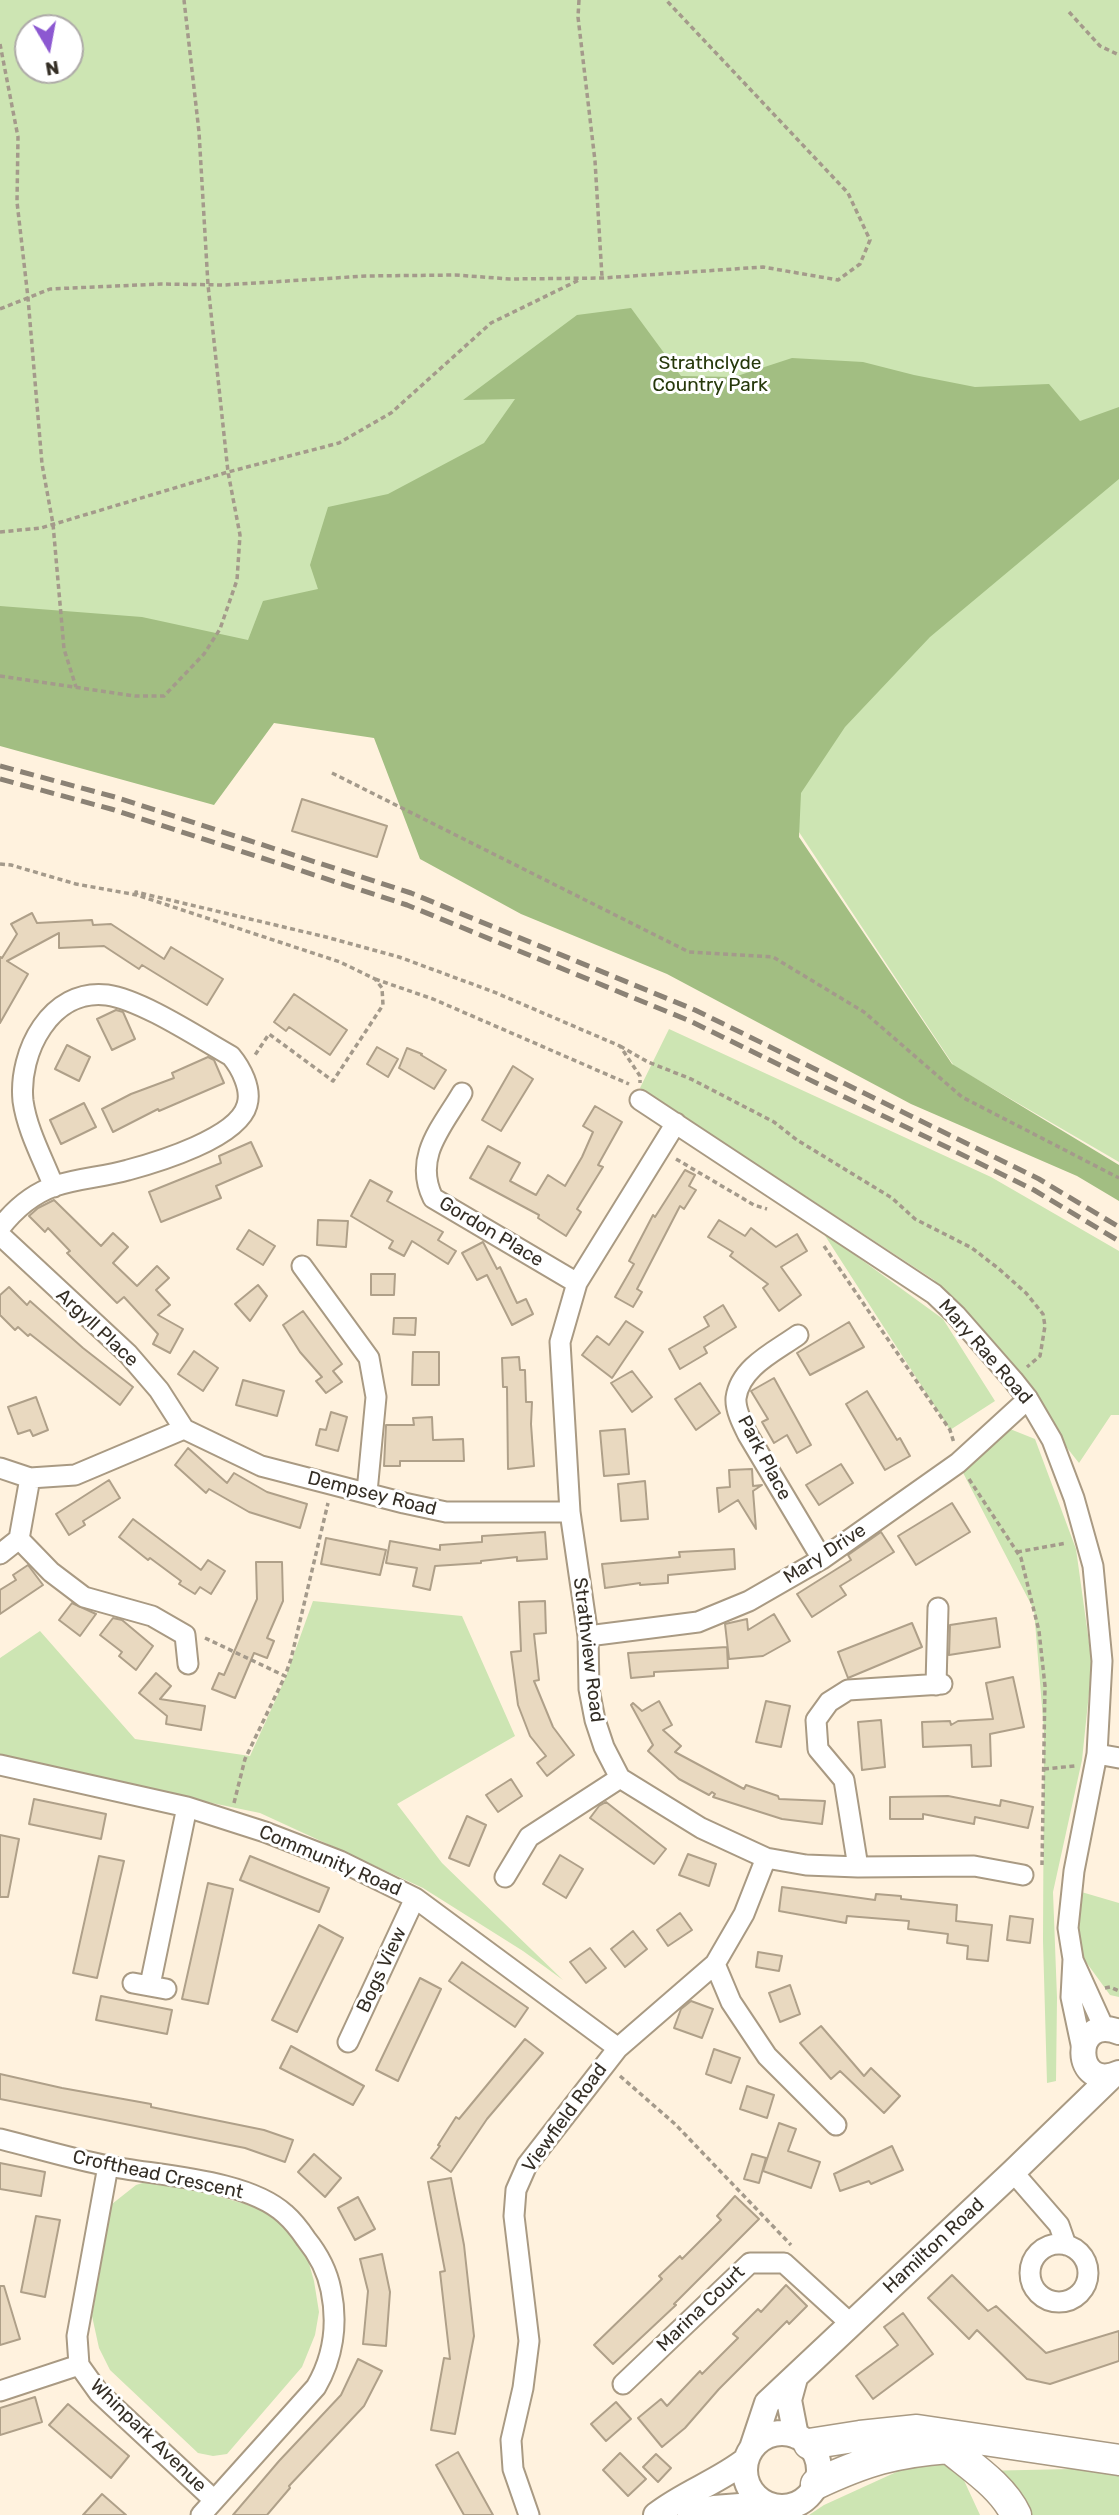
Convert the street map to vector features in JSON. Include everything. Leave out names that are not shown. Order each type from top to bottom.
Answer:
[{"type":"highway","points":[[802,2440],[917,2430],[1119,2460]]},
{"type":"highway","points":[[816,2484],[876,2458],[919,2450],[994,2443]]},
{"type":"highway","points":[[948,2448],[978,2471],[1012,2505],[1016,2515]]},
{"type":"main road","points":[[1073,2113],[1082,2053],[1089,2036],[1112,2030]]},
{"type":"main road","points":[[1082,2053],[1085,2064],[1096,2075],[1115,2075]]},
{"type":"main road","name":"Hamilton Road","points":[[749,2454],[766,2403],[1115,2075]]},
{"type":"main road","points":[[690,2515],[714,2508],[766,2504],[789,2507],[810,2494],[816,2484],[818,2463],[802,2440],[789,2400],[794,2378]]},
{"type":"main road","points":[[656,2515],[727,2475],[761,2439],[784,2433],[802,2440]]},
{"type":"main road","points":[[749,2454],[745,2473],[748,2485],[755,2496],[766,2504]]},
{"type":"street","points":[[0,1228],[12,1212],[54,1187],[130,1170],[184,1152],[229,1128],[239,1121],[248,1104],[246,1083],[238,1064],[231,1056],[132,1002],[109,995],[87,993],[73,998],[55,1011],[43,1025],[31,1049],[24,1075],[23,1102],[54,1187]]},
{"type":"street","name":"Gordon Place","points":[[462,1093],[428,1151],[425,1171],[427,1186],[433,1198],[577,1283]]},
{"type":"street","name":"Mary Rae Road","points":[[640,1100],[934,1294],[1013,1380],[1028,1399],[1052,1440],[1074,1498],[1093,1566],[1102,1661],[1096,1759],[1074,1871],[1068,1928],[1073,1959],[1070,1997],[1082,2053]]},
{"type":"street","name":"Strathview Road","points":[[620,1778],[604,1747],[589,1689],[588,1636],[570,1512],[560,1342],[577,1283],[676,1123]]},
{"type":"street","name":"Argyll Place","points":[[0,1235],[128,1354],[159,1390],[184,1429]]},
{"type":"street","points":[[302,1266],[369,1358],[376,1397],[367,1492]]},
{"type":"street","name":"Park Place","points":[[798,1335],[753,1366],[736,1399],[740,1418],[748,1435],[822,1559]]},
{"type":"street","name":"Mary Drive","points":[[588,1636],[698,1622],[749,1601],[822,1559],[958,1463],[1028,1399]]},
{"type":"street","points":[[0,1468],[30,1478],[75,1475],[184,1429]]},
{"type":"street","name":"Dempsey Road","points":[[184,1429],[261,1466],[446,1512],[570,1512]]},
{"type":"street","points":[[0,1554],[19,1539],[30,1478]]},
{"type":"street","points":[[19,1539],[51,1572],[84,1597],[152,1616],[185,1634],[188,1664]]},
{"type":"street","points":[[858,1867],[844,1780],[818,1749],[816,1720],[829,1702],[848,1690],[939,1684],[938,1608]]},
{"type":"street","points":[[1096,1759],[1119,1758]]},
{"type":"street","name":"Community Road","points":[[0,1765],[187,1807],[340,1861],[415,1898],[612,2055]]},
{"type":"street","points":[[505,1877],[529,1837],[620,1778],[701,1828],[766,1858],[806,1865],[974,1866],[1023,1875]]},
{"type":"street","points":[[150,1986],[187,1807]]},
{"type":"street","name":"Viewfield Road","points":[[529,2515],[513,2469],[511,2440],[523,2388],[528,2341],[514,2216],[516,2190],[527,2165],[612,2055],[715,1964],[744,1914],[766,1858]]},
{"type":"street","name":"Bogs View","points":[[348,2042],[415,1898]]},
{"type":"street","name":"Mary Rae Road","points":[[1073,1959],[1112,2030]]},
{"type":"street","points":[[715,1964],[731,2002],[767,2056],[836,2125]]},
{"type":"street","name":"Crofthead Crescent","points":[[0,2139],[108,2166],[245,2192],[284,2213],[309,2242],[326,2269],[335,2309],[332,2343],[325,2372],[316,2388],[207,2507]]},
{"type":"street","name":"Whinpark Avenue","points":[[108,2166],[77,2336],[79,2365],[99,2393],[207,2507]]},
{"type":"street","points":[[1013,2172],[1059,2225],[1066,2245]]},
{"type":"street","name":"Marina Court","points":[[623,2384],[750,2263],[784,2263],[850,2324]]},
{"type":"street","points":[[0,2391],[79,2365]]},
{"type":"path","points":[[0,676],[135,696],[164,696],[204,654],[219,629],[237,580],[240,535],[228,472],[208,285],[199,132],[184,0]]},
{"type":"path","points":[[579,0],[578,17],[595,161],[603,278]]},
{"type":"path","points":[[0,309],[50,289],[161,284],[208,285],[366,276],[603,278],[763,267],[838,280],[860,264],[870,240],[848,193],[666,0]]},
{"type":"path","points":[[1069,12],[1100,46],[1119,55]]},
{"type":"path","points":[[0,44],[18,137],[17,202],[42,464],[53,524],[64,649],[76,687]]},
{"type":"path","points":[[0,532],[41,528],[228,472],[339,443],[391,413],[491,323],[583,278]]},
{"type":"path","points":[[332,773],[689,952],[773,957],[864,1012],[962,1097],[1119,1178]]},
{"type":"path","points":[[0,864],[76,884],[137,895],[340,962],[375,979],[433,999],[640,1088],[640,1076],[620,1046]]},
{"type":"path","points":[[137,895],[136,892],[178,901],[400,957],[494,992],[620,1046],[774,1122],[797,1140],[892,1198],[915,1219],[972,1248],[999,1269],[1034,1303],[1043,1314],[1045,1326],[1041,1356],[1013,1380]]},
{"type":"path","points":[[238,1064],[257,1054],[269,1034],[333,1082],[383,1004],[382,988],[375,979]]},
{"type":"path","points":[[229,1821],[245,1759],[291,1659],[333,1485]]},
{"type":"path","points":[[1017,1552],[1086,1539]]},
{"type":"path","points":[[185,1634],[207,1639],[285,1676]]},
{"type":"path","points":[[1044,1769],[1096,1759]]},
{"type":"path","points":[[1110,1987],[1119,1991]]},
{"type":"path","points":[[612,2055],[792,2246]]},
{"type":"green space","name":"Strathclyde Country Park","points":[[0,0],[1119,0],[1119,1162],[954,1066],[793,823],[0,625]]},
{"type":"green space","points":[[631,308],[681,376],[734,377],[792,358],[863,362],[975,387],[1049,384],[1080,421],[1119,407],[1119,479],[930,637],[845,727],[801,793],[799,837],[952,1064],[1119,1165],[1119,1201],[1077,1176],[911,1104],[667,974],[521,914],[420,859],[374,738],[274,723],[214,805],[0,746],[0,606],[142,617],[248,640],[263,601],[318,589],[310,565],[328,507],[388,494],[484,443],[515,399],[463,400],[577,315]]},
{"type":"green space","points":[[669,1029],[991,1177],[1119,1251],[1119,1415],[1111,1415],[1079,1463],[934,1280],[640,1088]]},
{"type":"green space","points":[[822,1231],[943,1319],[995,1401],[950,1430]]},
{"type":"green space","points":[[1005,1427],[1035,1439],[1076,1549],[1092,1664],[1082,1760],[1053,1892],[1057,1998],[1056,2081],[1047,2083],[1043,1941],[1044,1731],[1034,1610],[958,1463]]},
{"type":"green space","points":[[313,1601],[462,1616],[515,1736],[397,1804],[442,1863],[563,1980],[523,1951],[423,1888],[260,1813],[0,1759],[0,1658],[40,1631],[135,1739],[250,1756],[285,1679]]},
{"type":"green space","points":[[1078,1891],[1119,1903],[1119,1997],[1110,1995],[1078,1951]]},
{"type":"green space","points":[[155,2179],[260,2208],[287,2229],[308,2260],[314,2281],[319,2312],[315,2335],[302,2367],[227,2454],[213,2456],[198,2453],[110,2370],[99,2348],[92,2316],[112,2204],[136,2185]]},
{"type":"green space","points":[[949,2448],[980,2515],[809,2515],[824,2505]]},
{"type":"green space","points":[[1119,2468],[1119,2515],[1005,2515],[978,2471]]},
{"type":"building","points":[[302,799],[387,826],[377,857],[292,831]]},
{"type":"building","points":[[32,913],[37,923],[92,920],[93,925],[111,924],[164,959],[171,947],[223,979],[207,1005],[142,965],[139,969],[104,946],[59,948],[59,933],[7,961],[28,974],[0,1023],[0,957],[2,958],[17,934],[11,924]]},
{"type":"building","points":[[294,994],[347,1030],[330,1055],[289,1027],[286,1031],[274,1022]]},
{"type":"building","points":[[116,1010],[123,1012],[135,1039],[112,1050],[97,1019]]},
{"type":"building","points":[[67,1045],[90,1057],[79,1081],[55,1069]]},
{"type":"building","points":[[377,1047],[398,1059],[388,1077],[367,1064]]},
{"type":"building","points":[[407,1048],[422,1054],[446,1070],[434,1089],[399,1068]]},
{"type":"building","points":[[208,1057],[214,1060],[224,1083],[159,1111],[158,1109],[113,1132],[102,1109],[131,1094],[174,1078],[172,1073]]},
{"type":"building","points":[[513,1066],[533,1079],[501,1131],[482,1120]]},
{"type":"building","points":[[84,1103],[96,1127],[61,1144],[50,1120]]},
{"type":"building","points":[[595,1106],[622,1122],[598,1165],[603,1167],[577,1209],[581,1212],[566,1236],[538,1218],[539,1215],[470,1178],[488,1146],[520,1163],[510,1181],[536,1195],[548,1175],[565,1186],[593,1132],[583,1126]]},
{"type":"building","points":[[251,1142],[262,1166],[216,1186],[221,1198],[161,1222],[149,1192],[221,1163],[219,1156]]},
{"type":"building","points":[[685,1170],[695,1175],[689,1186],[696,1190],[684,1209],[680,1206],[637,1289],[642,1292],[633,1307],[615,1297],[634,1264],[629,1261],[653,1215],[655,1217]]},
{"type":"building","points":[[370,1180],[392,1192],[387,1201],[443,1232],[438,1240],[456,1251],[448,1264],[412,1241],[404,1256],[389,1248],[393,1241],[351,1216]]},
{"type":"building","points":[[54,1200],[101,1246],[113,1233],[128,1247],[113,1263],[137,1286],[157,1266],[169,1278],[156,1290],[170,1305],[158,1315],[183,1329],[170,1353],[153,1344],[158,1334],[124,1297],[117,1303],[67,1253],[70,1251],[48,1228],[45,1232],[29,1216]]},
{"type":"building","points":[[318,1220],[348,1221],[346,1247],[317,1245]]},
{"type":"building","points":[[719,1220],[745,1236],[751,1228],[776,1247],[797,1234],[807,1251],[781,1267],[801,1295],[779,1311],[763,1288],[768,1284],[730,1256],[733,1252],[708,1237]]},
{"type":"building","points":[[249,1230],[275,1246],[263,1265],[237,1249]]},
{"type":"building","points":[[483,1242],[497,1269],[500,1267],[517,1303],[526,1299],[533,1314],[512,1325],[487,1275],[477,1280],[462,1253]]},
{"type":"building","points":[[371,1274],[395,1274],[394,1295],[371,1295]]},
{"type":"building","points":[[258,1285],[267,1296],[250,1321],[235,1304]]},
{"type":"building","points":[[9,1287],[27,1305],[30,1301],[83,1348],[133,1387],[120,1405],[30,1334],[28,1336],[18,1327],[15,1330],[0,1315],[0,1295]]},
{"type":"building","points":[[723,1305],[736,1327],[704,1347],[707,1353],[680,1369],[669,1349],[709,1326],[704,1317]]},
{"type":"building","points":[[303,1311],[342,1364],[333,1371],[342,1382],[326,1393],[316,1381],[322,1377],[300,1352],[283,1325]]},
{"type":"building","points":[[394,1318],[416,1318],[415,1335],[393,1334]]},
{"type":"building","points":[[626,1321],[643,1332],[612,1378],[582,1355],[597,1336],[609,1345]]},
{"type":"building","points":[[849,1322],[864,1347],[810,1375],[797,1353]]},
{"type":"building","points":[[194,1351],[218,1368],[203,1391],[178,1374]]},
{"type":"building","points":[[413,1352],[439,1352],[439,1385],[412,1385]]},
{"type":"building","points":[[519,1357],[520,1370],[525,1370],[526,1402],[532,1402],[534,1466],[508,1469],[507,1387],[503,1387],[502,1358]]},
{"type":"building","points":[[632,1371],[652,1397],[632,1412],[611,1383]]},
{"type":"building","points":[[774,1378],[811,1445],[797,1453],[787,1435],[774,1443],[762,1422],[768,1419],[751,1391]]},
{"type":"building","points":[[243,1380],[284,1391],[277,1416],[236,1405]]},
{"type":"building","points":[[700,1383],[720,1413],[696,1430],[675,1399]]},
{"type":"building","points":[[867,1391],[910,1456],[885,1470],[846,1404]]},
{"type":"building","points":[[36,1397],[48,1430],[33,1436],[30,1430],[18,1434],[8,1407]]},
{"type":"building","points":[[331,1412],[347,1417],[338,1451],[316,1445],[320,1429],[326,1430]]},
{"type":"building","points":[[432,1417],[433,1440],[463,1439],[464,1461],[400,1461],[400,1466],[384,1466],[386,1425],[414,1425],[413,1418]]},
{"type":"building","points":[[625,1429],[629,1474],[604,1476],[600,1431]]},
{"type":"building","points":[[188,1448],[227,1483],[234,1473],[267,1492],[307,1504],[300,1528],[249,1512],[209,1489],[206,1493],[175,1465]]},
{"type":"building","points":[[841,1464],[853,1483],[819,1505],[806,1485]]},
{"type":"building","points":[[752,1469],[753,1486],[762,1485],[753,1491],[756,1529],[738,1500],[719,1512],[717,1488],[730,1487],[729,1470]]},
{"type":"building","points":[[109,1480],[120,1498],[83,1521],[85,1525],[69,1535],[56,1514]]},
{"type":"building","points":[[645,1481],[648,1519],[621,1521],[618,1484]]},
{"type":"building","points":[[952,1503],[970,1532],[916,1565],[898,1536]]},
{"type":"building","points":[[133,1519],[201,1570],[208,1560],[225,1571],[211,1594],[200,1587],[195,1594],[119,1537]]},
{"type":"building","points":[[545,1532],[547,1559],[517,1561],[517,1557],[435,1566],[430,1590],[413,1586],[417,1568],[386,1563],[390,1541],[440,1550],[440,1545],[482,1542],[482,1536]]},
{"type":"building","points":[[881,1532],[894,1552],[840,1586],[846,1595],[812,1617],[797,1594],[851,1560],[848,1555]]},
{"type":"building","points":[[326,1538],[386,1550],[380,1575],[321,1564]]},
{"type":"building","points":[[734,1549],[735,1569],[668,1575],[668,1583],[640,1583],[605,1588],[602,1564],[680,1557],[679,1552]]},
{"type":"building","points":[[256,1562],[282,1562],[283,1601],[267,1638],[274,1641],[267,1658],[254,1653],[235,1698],[212,1689],[219,1673],[224,1675],[257,1599]]},
{"type":"building","points":[[28,1565],[43,1585],[0,1614],[0,1590],[16,1580],[13,1575]]},
{"type":"building","points":[[545,1601],[546,1633],[534,1634],[539,1680],[534,1681],[553,1727],[574,1755],[547,1776],[537,1763],[546,1756],[530,1736],[518,1705],[511,1652],[521,1651],[519,1602]]},
{"type":"building","points":[[72,1603],[96,1614],[80,1636],[59,1620]]},
{"type":"building","points":[[774,1614],[790,1641],[763,1656],[729,1659],[725,1624],[747,1619],[748,1630]]},
{"type":"building","points":[[113,1618],[122,1620],[153,1646],[136,1670],[119,1656],[122,1652],[100,1635]]},
{"type":"building","points":[[996,1618],[1000,1647],[949,1655],[950,1625]]},
{"type":"building","points":[[912,1623],[922,1647],[848,1678],[838,1652]]},
{"type":"building","points":[[727,1647],[728,1668],[654,1672],[654,1676],[631,1678],[628,1653]]},
{"type":"building","points":[[156,1673],[171,1686],[160,1699],[205,1706],[201,1730],[166,1724],[167,1716],[139,1693]]},
{"type":"building","points":[[1013,1677],[1024,1727],[990,1734],[991,1766],[972,1767],[971,1745],[923,1747],[922,1722],[950,1721],[951,1725],[958,1721],[993,1719],[986,1683]]},
{"type":"building","points":[[659,1701],[672,1725],[663,1730],[681,1746],[675,1752],[744,1789],[746,1785],[778,1796],[779,1799],[825,1801],[822,1824],[782,1819],[713,1797],[715,1794],[712,1792],[709,1795],[679,1779],[648,1751],[653,1745],[631,1705],[633,1703],[642,1711]]},
{"type":"building","points":[[766,1701],[790,1706],[781,1747],[756,1742]]},
{"type":"building","points":[[881,1720],[885,1767],[862,1770],[858,1722]]},
{"type":"building","points":[[511,1779],[522,1796],[498,1812],[486,1795]]},
{"type":"building","points":[[948,1796],[1000,1806],[1001,1800],[1033,1807],[1028,1828],[975,1817],[974,1824],[923,1814],[923,1819],[890,1819],[890,1797]]},
{"type":"building","points":[[34,1799],[106,1814],[101,1839],[29,1824]]},
{"type":"building","points":[[606,1802],[666,1849],[654,1864],[590,1818],[599,1806]]},
{"type":"building","points":[[467,1816],[486,1825],[469,1866],[449,1858]]},
{"type":"building","points":[[0,1835],[19,1839],[8,1897],[0,1897]]},
{"type":"building","points":[[688,1854],[716,1864],[709,1886],[679,1875]]},
{"type":"building","points":[[560,1855],[583,1869],[566,1898],[543,1884]]},
{"type":"building","points":[[99,1856],[124,1861],[97,1978],[73,1973]]},
{"type":"building","points":[[250,1856],[329,1888],[319,1912],[240,1880]]},
{"type":"building","points":[[208,1883],[233,1889],[208,2004],[182,1999]]},
{"type":"building","points":[[782,1887],[875,1900],[876,1894],[957,1905],[956,1921],[992,1925],[988,1961],[967,1959],[968,1946],[947,1943],[948,1934],[908,1929],[909,1921],[847,1916],[846,1923],[779,1911]]},
{"type":"building","points":[[680,1913],[692,1930],[668,1946],[657,1930]]},
{"type":"building","points":[[1010,1916],[1033,1919],[1030,1943],[1007,1940]]},
{"type":"building","points":[[319,1925],[343,1938],[297,2032],[272,2020]]},
{"type":"building","points":[[633,1931],[647,1949],[625,1967],[611,1949]]},
{"type":"building","points":[[590,1948],[606,1968],[586,1983],[570,1962]]},
{"type":"building","points":[[758,1952],[782,1956],[779,1971],[756,1967]]},
{"type":"building","points":[[462,1962],[528,2008],[515,2027],[449,1981]]},
{"type":"building","points":[[420,1978],[441,1989],[398,2081],[376,2070]]},
{"type":"building","points":[[790,1985],[800,2014],[780,2022],[769,1993]]},
{"type":"building","points":[[101,1996],[172,2010],[167,2034],[96,2020]]},
{"type":"building","points":[[691,2001],[713,2009],[702,2038],[674,2028],[681,2009]]},
{"type":"building","points":[[821,2026],[864,2076],[871,2068],[900,2096],[884,2113],[840,2071],[831,2079],[800,2043]]},
{"type":"building","points":[[525,2039],[543,2053],[487,2119],[451,2172],[431,2158],[440,2146],[438,2145],[456,2117],[459,2119]]},
{"type":"building","points":[[291,2046],[364,2086],[353,2105],[280,2068]]},
{"type":"building","points":[[714,2049],[740,2058],[731,2083],[706,2074]]},
{"type":"building","points":[[0,2074],[151,2104],[151,2107],[264,2130],[293,2140],[285,2162],[245,2148],[0,2099]]},
{"type":"building","points":[[747,2086],[774,2095],[767,2118],[740,2109]]},
{"type":"building","points":[[779,2123],[796,2129],[788,2151],[820,2162],[811,2188],[763,2171]]},
{"type":"building","points":[[892,2146],[903,2170],[871,2184],[869,2181],[840,2191],[834,2174]]},
{"type":"building","points":[[314,2154],[341,2178],[325,2197],[298,2172]]},
{"type":"building","points":[[752,2154],[766,2158],[759,2183],[744,2179]]},
{"type":"building","points":[[0,2163],[45,2172],[41,2196],[0,2189]]},
{"type":"building","points":[[451,2178],[464,2245],[474,2336],[455,2434],[431,2430],[444,2358],[450,2359],[440,2272],[445,2271],[428,2182]]},
{"type":"building","points":[[735,2196],[759,2219],[674,2304],[676,2305],[613,2364],[594,2345],[662,2279],[659,2276],[680,2256],[682,2259],[721,2220],[717,2216]]},
{"type":"building","points":[[358,2197],[375,2229],[355,2240],[338,2208]]},
{"type":"building","points":[[36,2216],[60,2220],[45,2297],[21,2292]]},
{"type":"building","points":[[382,2254],[390,2292],[386,2346],[363,2344],[368,2291],[360,2259]]},
{"type":"building","points":[[952,2275],[988,2311],[996,2306],[1046,2353],[1119,2331],[1119,2361],[1050,2384],[1027,2379],[977,2330],[969,2339],[928,2298]]},
{"type":"building","points":[[786,2285],[807,2306],[789,2324],[787,2321],[719,2389],[685,2428],[662,2447],[638,2418],[661,2399],[667,2406],[700,2371],[702,2374],[738,2338],[733,2334],[758,2309],[761,2312]]},
{"type":"building","points":[[0,2286],[4,2286],[20,2339],[0,2345]]},
{"type":"building","points":[[903,2313],[933,2354],[873,2399],[856,2376],[898,2345],[884,2327]]},
{"type":"building","points":[[358,2359],[382,2371],[364,2406],[289,2486],[267,2515],[233,2515],[341,2395]]},
{"type":"building","points":[[35,2397],[42,2422],[0,2435],[0,2408]]},
{"type":"building","points":[[616,2402],[631,2419],[606,2441],[591,2424]]},
{"type":"building","points":[[68,2404],[129,2456],[111,2478],[49,2425]]},
{"type":"building","points":[[458,2452],[493,2515],[464,2515],[436,2465]]},
{"type":"building","points":[[620,2453],[646,2479],[628,2496],[603,2470]]},
{"type":"building","points":[[656,2454],[671,2468],[658,2482],[643,2467]]},
{"type":"building","points":[[102,2494],[126,2515],[83,2515]]},
{"type":"railway","points":[[0,766],[115,797],[411,893],[695,1010],[1039,1179],[1119,1227]]},
{"type":"railway","points":[[0,779],[111,809],[407,905],[690,1021],[1034,1190],[1119,1241]]}]
